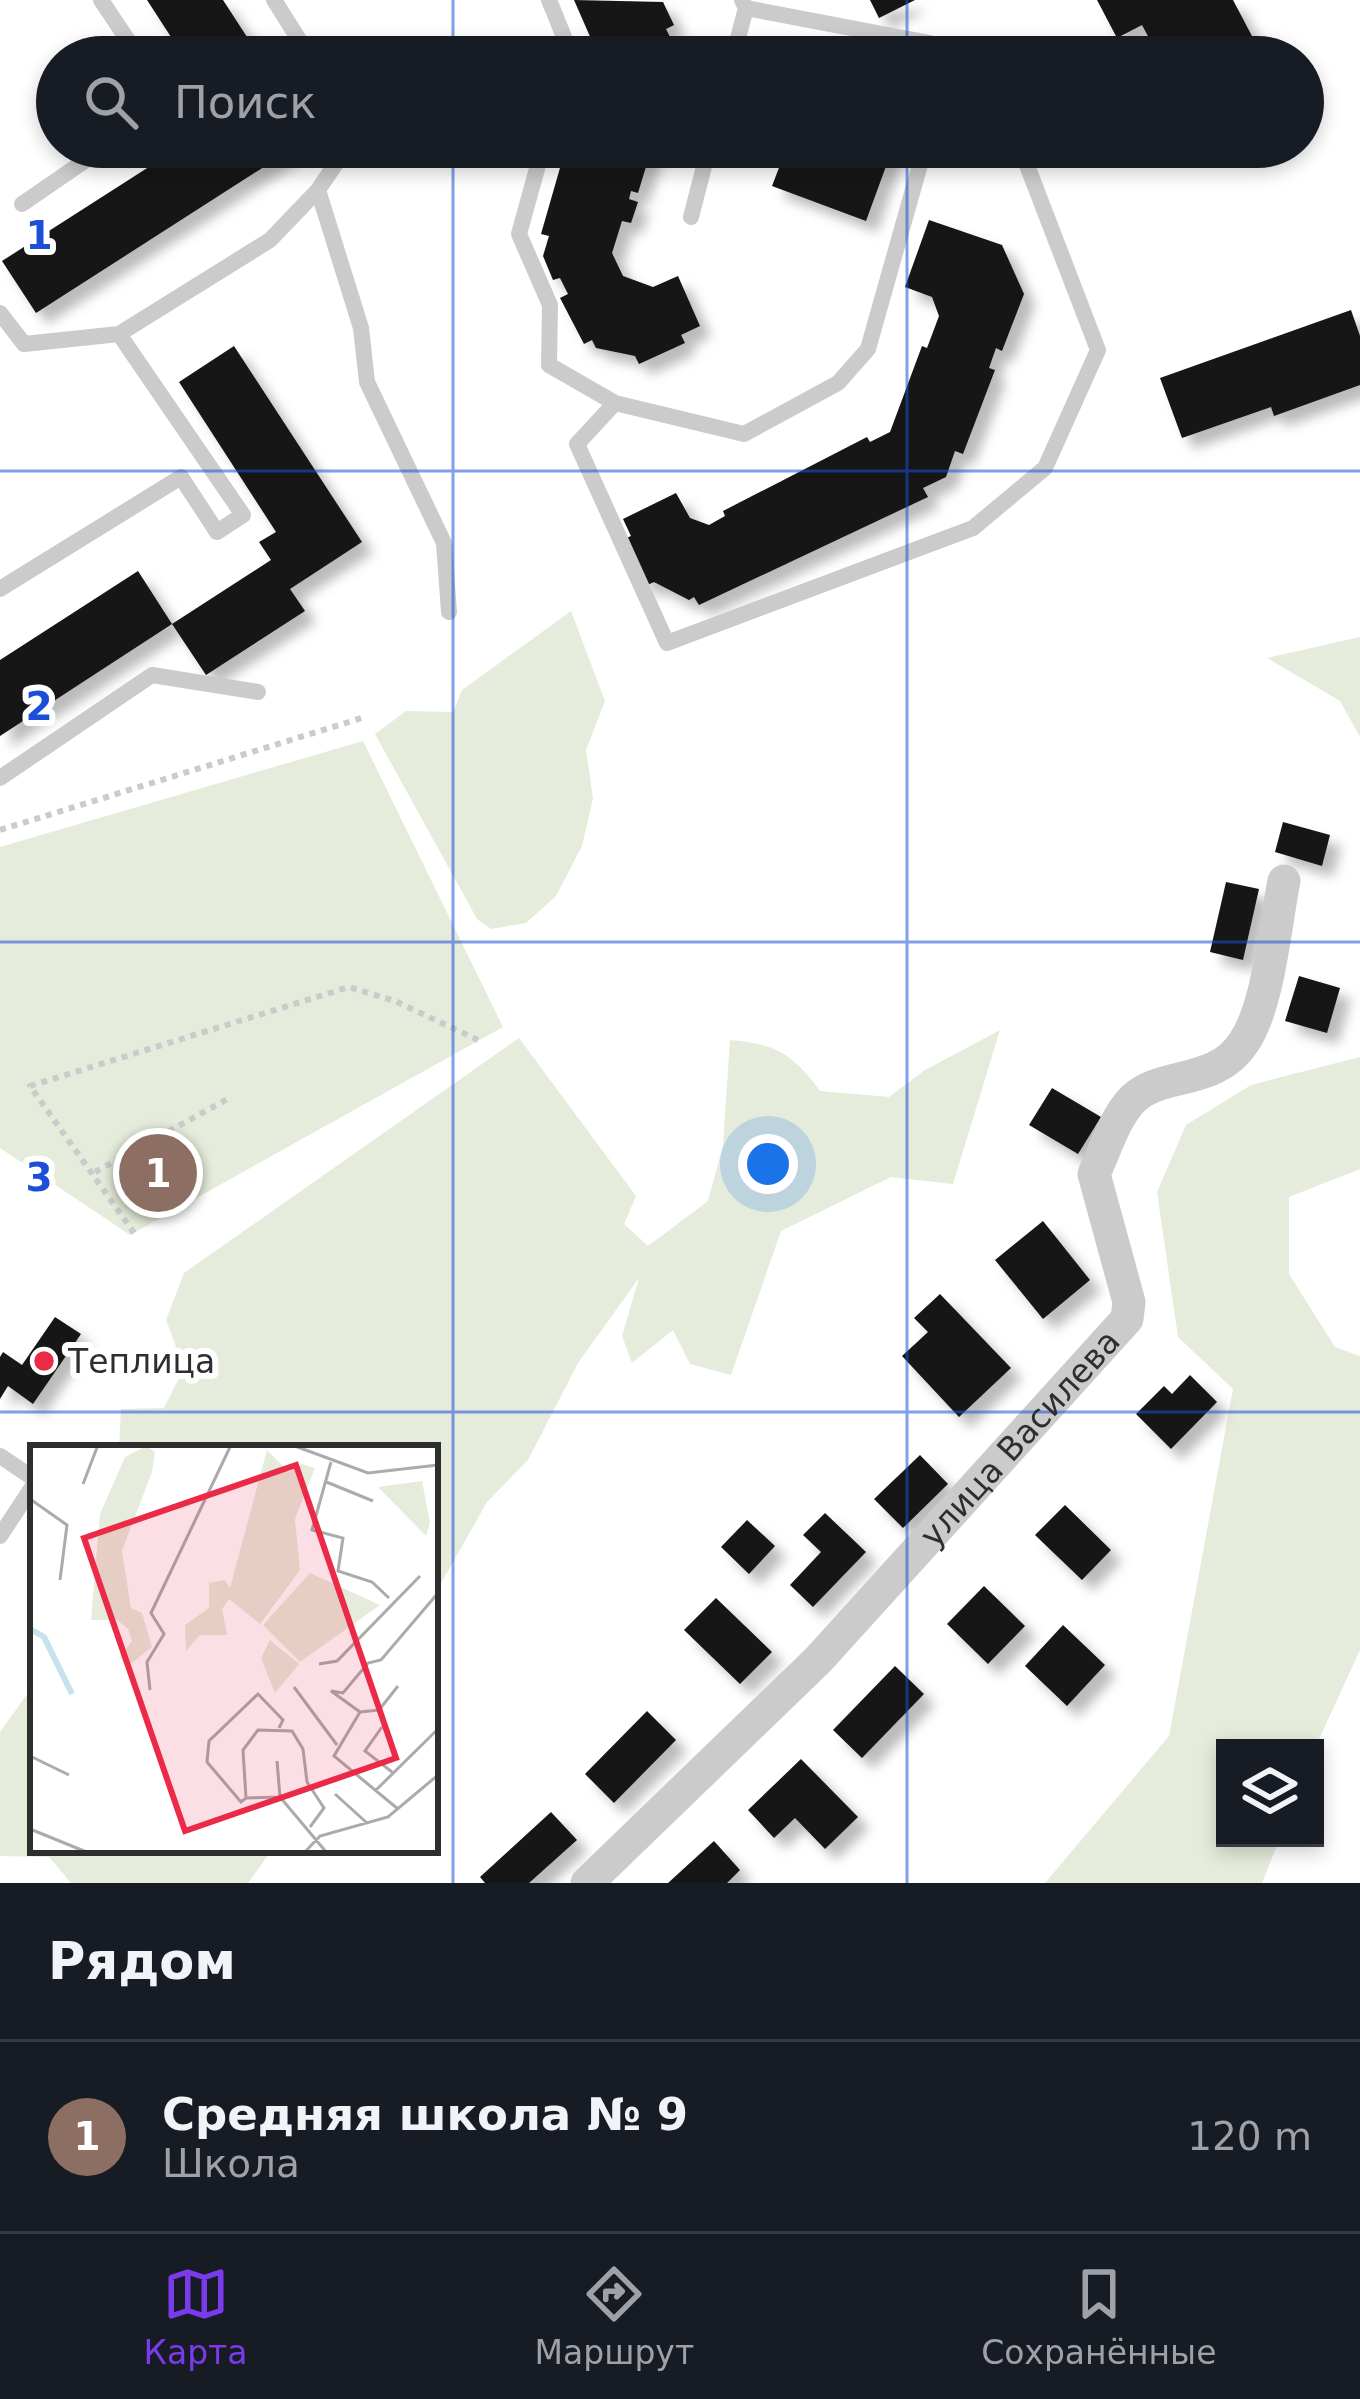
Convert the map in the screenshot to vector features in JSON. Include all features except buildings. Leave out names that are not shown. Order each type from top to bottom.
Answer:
[{"type":"street","name":"улица Василева","points":[[587,1883],[818,1660],[1127,1319],[1129,1302],[1094,1174],[1128,1105],[1141,1091],[1221,1066],[1244,1043],[1256,1012],[1285,881]]},
{"type":"lane","points":[[101,0],[126,36]]},
{"type":"lane","points":[[274,0],[297,36]]},
{"type":"lane","points":[[549,0],[563,36]]},
{"type":"lane","points":[[738,36],[744,4],[897,36]]},
{"type":"lane","points":[[22,204],[74,168]]},
{"type":"lane","points":[[0,314],[25,344],[118,334],[270,240],[333,168]]},
{"type":"lane","points":[[537,168],[519,235],[550,305],[549,365],[615,403],[744,434],[838,383],[868,350],[919,168]]},
{"type":"lane","points":[[691,217],[704,168]]},
{"type":"lane","points":[[615,403],[577,444],[667,643],[973,528],[1045,468],[1099,350],[1028,168]]},
{"type":"lane","points":[[318,190],[361,328],[367,382],[444,543],[449,612]]},
{"type":"lane","points":[[0,589],[181,477],[217,532],[243,515],[118,334]]},
{"type":"lane","points":[[0,778],[152,676],[258,692]]},
{"type":"lane","points":[[0,1456],[30,1480]]},
{"type":"lane","points":[[0,1536],[30,1487]]},
{"type":"path","points":[[0,830],[365,717]]},
{"type":"path","points":[[134,1233],[30,1086],[349,987],[395,1001],[478,1040]]},
{"type":"path","points":[[95,1172],[231,1097]]},
{"type":"green space","points":[[571,611],[605,701],[586,750],[593,798],[582,846],[556,896],[526,923],[491,929],[477,919],[375,734],[406,711],[453,712],[462,690]]},
{"type":"green space","points":[[1360,637],[1360,737],[1340,701],[1267,658]]},
{"type":"green space","points":[[363,741],[503,1027],[130,1235],[0,1148],[0,847]]},
{"type":"green space","points":[[1000,1030],[953,1184],[891,1177],[781,1231],[731,1375],[690,1364],[673,1330],[632,1363],[622,1336],[639,1278],[578,1363],[528,1460],[487,1502],[438,1589],[438,1445],[119,1445],[121,1409],[164,1408],[184,1368],[166,1320],[184,1273],[519,1038],[636,1196],[624,1224],[648,1246],[708,1201],[723,1145],[730,1040],[782,1053],[820,1091],[889,1097],[925,1070]]},
{"type":"green space","points":[[1360,1057],[1360,1169],[1289,1197],[1289,1274],[1335,1347],[1360,1356],[1360,1650],[1319,1739],[1216,1739],[1216,1847],[1276,1847],[1262,1883],[1045,1883],[1169,1736],[1233,1389],[1178,1337],[1157,1192],[1186,1125],[1251,1085]]},
{"type":"green space","points":[[30,1690],[30,1853],[270,1853],[248,1883],[71,1883],[49,1857],[0,1856],[0,1732]]},
{"type":"place","name":"Средняя школа № 9","points":[[158,1173]]},
{"type":"place","name":"Теплица","points":[[44,1361]]}]
